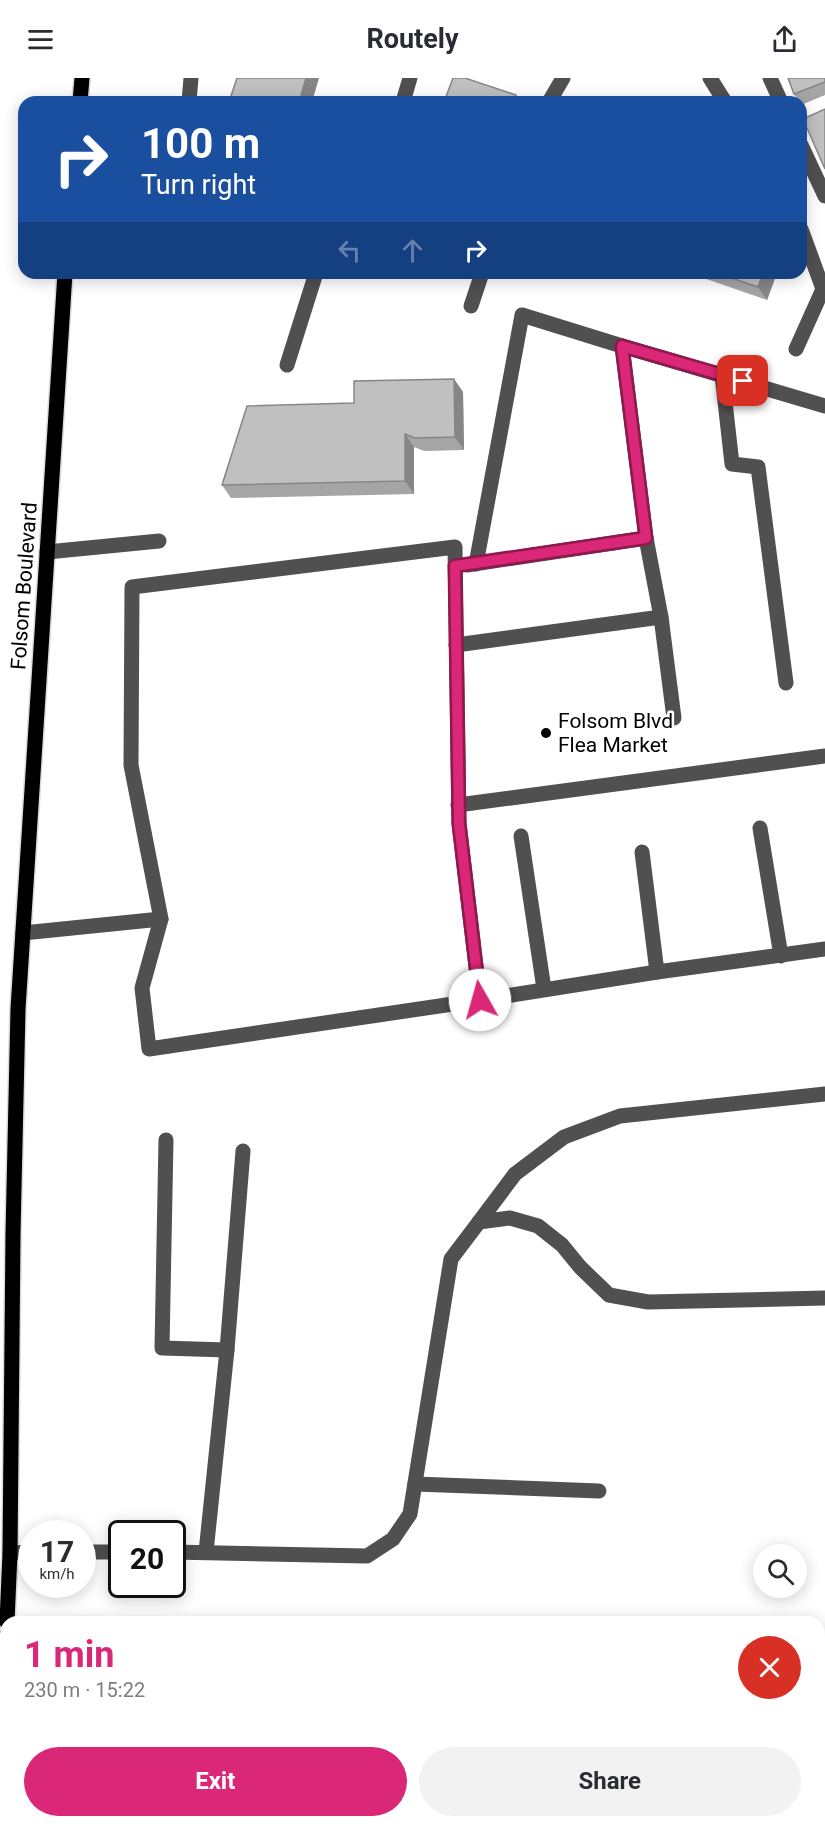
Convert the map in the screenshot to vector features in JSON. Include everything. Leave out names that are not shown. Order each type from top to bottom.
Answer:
[{"type":"main road","points":[[80,96],[82,78]]},
{"type":"main road","name":"Folsom Boulevard","points":[[7,1616],[18,1010],[65,279]]},
{"type":"lane","points":[[190,96],[191,78]]},
{"type":"lane","points":[[405,96],[410,78]]},
{"type":"lane","points":[[552,96],[563,78]]},
{"type":"lane","points":[[710,78],[721,96]]},
{"type":"lane","points":[[770,78],[778,96]]},
{"type":"lane","points":[[807,158],[825,196]]},
{"type":"lane","points":[[796,349],[823,289],[807,245]]},
{"type":"lane","points":[[287,365],[314,279]]},
{"type":"lane","points":[[471,306],[480,279]]},
{"type":"lane","points":[[476,564],[522,315],[825,406]]},
{"type":"lane","points":[[622,346],[646,538],[661,617],[674,718]]},
{"type":"lane","points":[[722,375],[732,464],[758,467],[786,683]]},
{"type":"lane","points":[[455,566],[646,538]]},
{"type":"lane","points":[[47,552],[159,541]]},
{"type":"lane","points":[[480,1000],[458,805],[455,547],[132,587],[131,765],[161,919],[142,988],[149,1049],[480,1000],[657,972],[825,949]]},
{"type":"lane","points":[[456,645],[661,617]]},
{"type":"lane","points":[[458,805],[825,756]]},
{"type":"lane","points":[[760,828],[781,956]]},
{"type":"lane","points":[[520,836],[544,989]]},
{"type":"lane","points":[[642,852],[657,972]]},
{"type":"lane","points":[[23,933],[161,919]]},
{"type":"lane","points":[[186,1552],[367,1556],[393,1539],[410,1514],[451,1259],[515,1174],[564,1137],[620,1116],[825,1094]]},
{"type":"lane","points":[[166,1140],[162,1348],[226,1350]]},
{"type":"lane","points":[[206,1552],[243,1151]]},
{"type":"lane","points":[[479,1222],[510,1218],[538,1226],[562,1245],[580,1267],[609,1295],[648,1302],[825,1298]]},
{"type":"lane","points":[[415,1484],[599,1491]]},
{"type":"lane","points":[[10,1552],[18,1552]]},
{"type":"building","points":[[237,78],[306,78],[301,96],[231,96]]},
{"type":"building","points":[[453,78],[465,78],[516,95],[516,96],[446,96]]},
{"type":"building","points":[[788,78],[825,78],[825,82],[794,94]]},
{"type":"building","points":[[825,109],[825,169],[807,128],[807,117]]},
{"type":"building","points":[[735,279],[761,279],[758,287]]},
{"type":"building","points":[[454,379],[455,437],[415,438],[405,434],[405,481],[222,485],[247,406],[354,403],[354,381]]},
{"type":"place","name":"Folsom Blvd Flea Market","points":[[546,733]]},
{"type":"route","points":[[480,1000],[459,824],[455,566],[646,538],[622,346],[743,381]]}]
